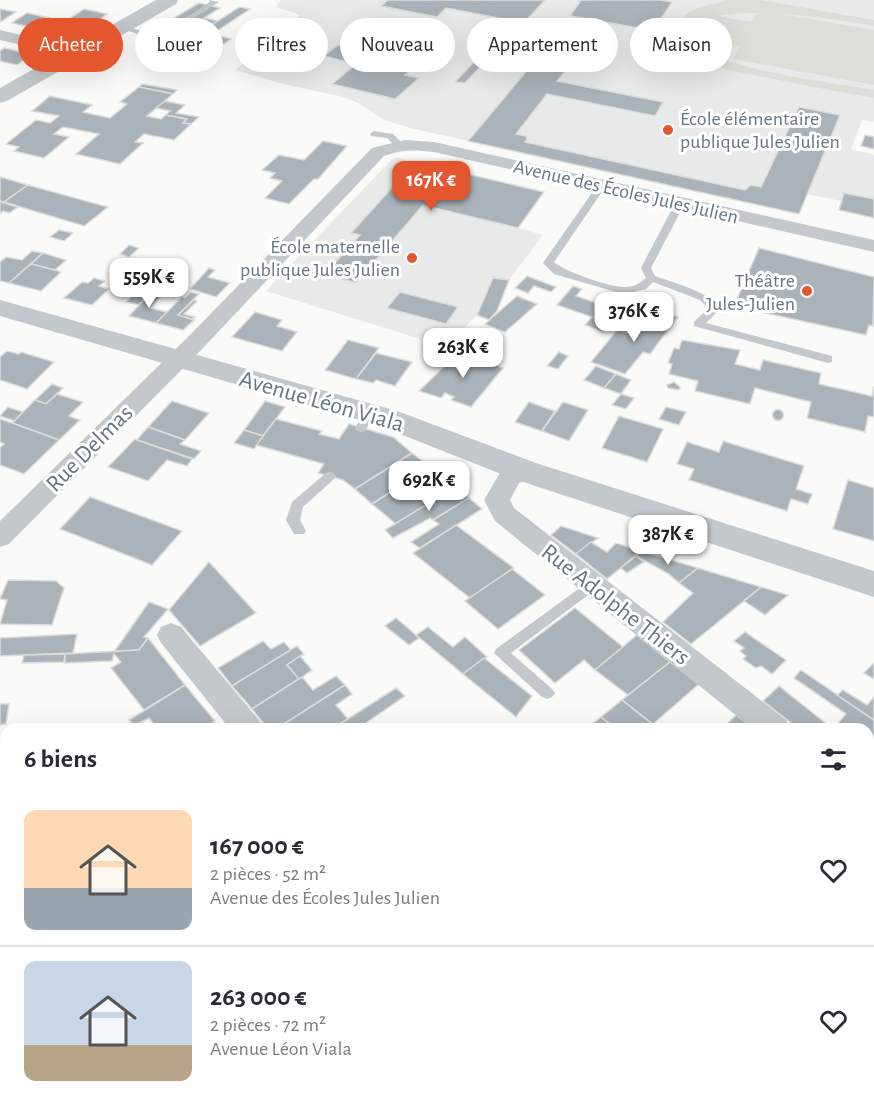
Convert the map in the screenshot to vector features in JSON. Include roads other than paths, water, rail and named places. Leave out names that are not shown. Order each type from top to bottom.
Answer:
[{"type":"street","points":[[123,26],[169,0]]},
{"type":"street","points":[[0,35],[18,39]]},
{"type":"street","points":[[0,97],[44,72]]},
{"type":"street","points":[[178,360],[378,152],[398,144]]},
{"type":"street","name":"Avenue des Écoles Jules Julien","points":[[398,144],[434,147],[874,246]]},
{"type":"street","name":"Avenue Léon Viala","points":[[0,308],[178,360],[874,584]]},
{"type":"street","name":"Rue Delmas","points":[[0,537],[178,360]]},
{"type":"street","name":"Rue Adolphe Thiers","points":[[525,471],[510,477],[497,500],[504,514],[767,723]]},
{"type":"street","points":[[171,635],[243,723]]},
{"type":"lane","points":[[123,27],[154,37],[163,36],[215,2],[213,0]]},
{"type":"lane","points":[[374,134],[390,136],[398,144]]},
{"type":"lane","points":[[601,186],[548,263],[558,272],[623,291],[633,291],[642,287],[651,278]]},
{"type":"lane","points":[[680,203],[646,268],[651,278],[704,298],[710,303],[713,311],[698,324],[828,359]]},
{"type":"lane","points":[[298,531],[293,520],[297,506],[330,476]]},
{"type":"lane","points":[[547,693],[501,653],[591,585]]},
{"type":"place","name":"École élémentaire publique Jules Julien","points":[[668,130]]},
{"type":"place","name":"École maternelle publique Jules Julien","points":[[412,258]]},
{"type":"place","name":"Théâtre Jules-Julien","points":[[807,291]]}]
